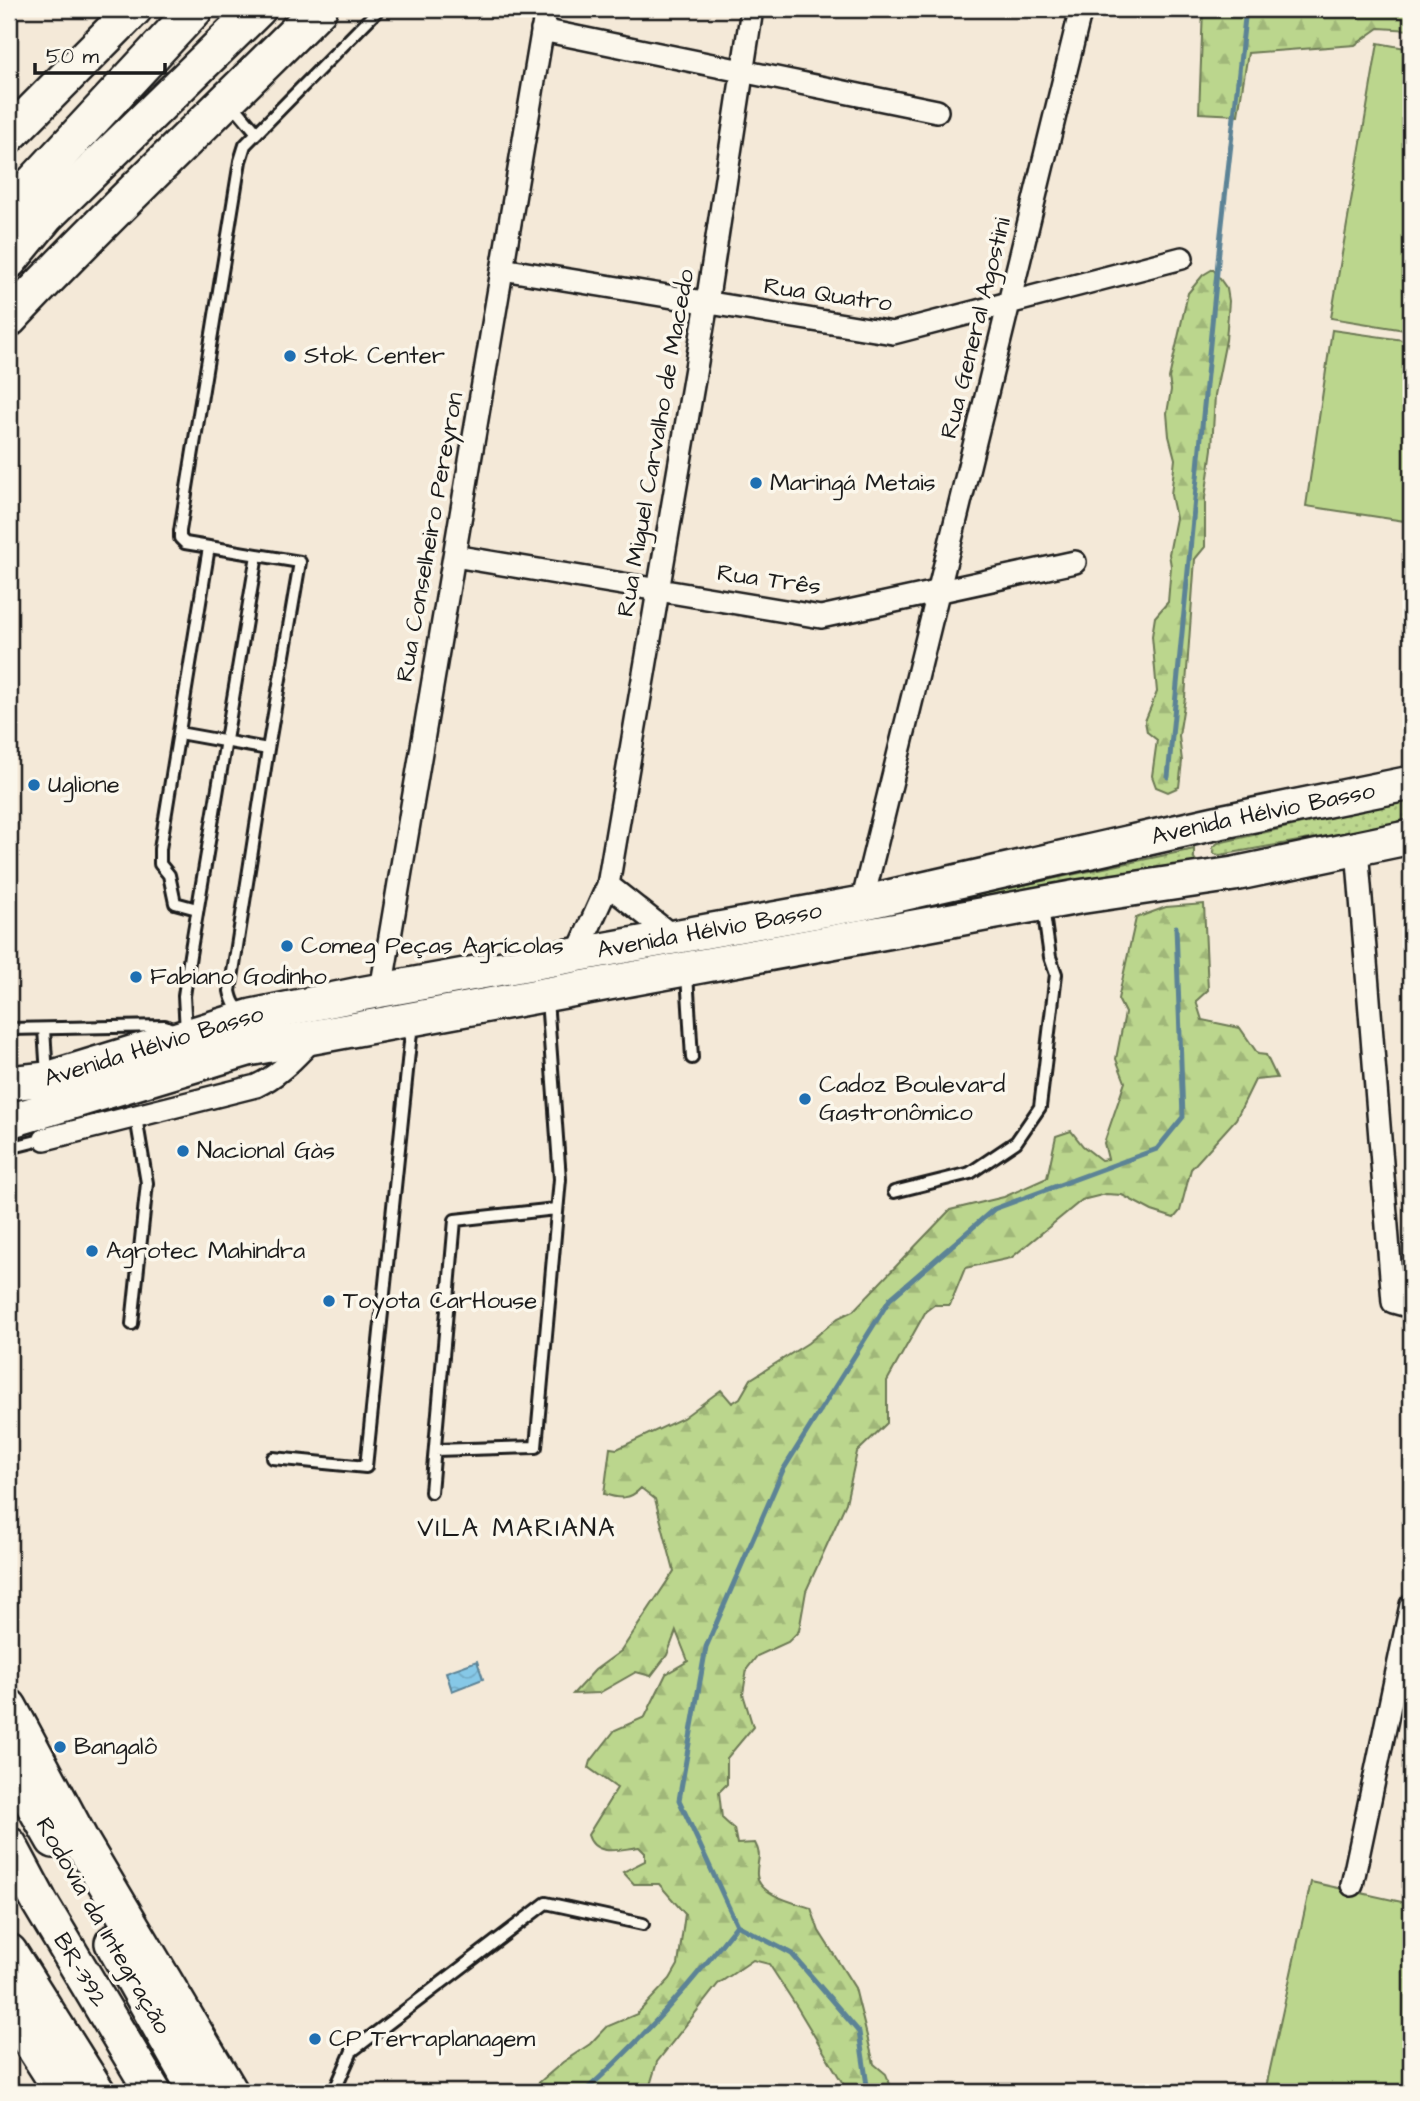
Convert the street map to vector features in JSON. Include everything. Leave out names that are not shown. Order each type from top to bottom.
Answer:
[{"type":"highway","points":[[9,135],[134,9]]},
{"type":"highway","points":[[9,209],[194,9]]},
{"type":"highway","points":[[9,261],[46,216],[258,9]]},
{"type":"highway","points":[[9,319],[64,259],[319,9]]},
{"type":"highway","points":[[9,1707],[82,1843],[230,2092]]},
{"type":"highway","name":"Rodovia da Integração","points":[[9,1761],[197,2092]]},
{"type":"highway","name":"BR-392","points":[[9,1845],[40,1903],[153,2092]]},
{"type":"highway","points":[[9,1952],[97,2092]]},
{"type":"highway","points":[[9,2008],[64,2092]]},
{"type":"main road","name":"Avenida Hélvio Basso","points":[[9,1083],[47,1079],[252,1016],[381,990],[862,904],[1215,822],[1411,783]]},
{"type":"main road","points":[[1215,822],[1203,853],[1209,861],[1234,874]]},
{"type":"main road","name":"Avenida Hélvio Basso","points":[[9,1121],[248,1049],[1043,904],[1234,874],[1411,836]]},
{"type":"street","name":"Rua Miguel Carvalho de Macedo","points":[[576,956],[608,885],[707,303],[752,9]]},
{"type":"street","name":"Rua General Agostini","points":[[862,904],[1081,9]]},
{"type":"street","points":[[544,19],[743,71],[937,111]]},
{"type":"street","name":"Rua Conselheiro Pereyron","points":[[381,990],[544,19]]},
{"type":"street","name":"Rua Quatro","points":[[502,269],[893,333],[1182,258]]},
{"type":"street","name":"Rua Três","points":[[454,556],[821,617],[1075,562]]},
{"type":"street","points":[[1357,848],[1393,1302],[1411,1307]]},
{"type":"street","points":[[608,885],[675,938]]},
{"type":"street","points":[[45,1139],[256,1086],[271,1079],[314,1037]]},
{"type":"street","points":[[248,1049],[257,1064],[256,1086]]},
{"type":"street","points":[[1352,1885],[1402,1693],[1411,1605]]},
{"type":"lane","points":[[252,1016],[239,1010],[230,991],[300,562],[185,543],[180,538],[180,531],[240,161],[245,145],[379,9]]},
{"type":"lane","points":[[229,100],[257,132]]},
{"type":"lane","points":[[197,909],[175,903],[169,875],[160,864],[160,849],[209,547]]},
{"type":"lane","points":[[9,1028],[165,1026],[186,1036],[184,996],[257,555]]},
{"type":"lane","points":[[179,733],[268,749]]},
{"type":"lane","points":[[894,1192],[970,1173],[1016,1142],[1040,1107],[1056,974],[1050,957],[1043,904]]},
{"type":"lane","points":[[686,969],[692,1058]]},
{"type":"lane","points":[[435,1450],[536,1447],[560,1179],[547,995]]},
{"type":"lane","points":[[273,1458],[366,1467],[412,1020]]},
{"type":"lane","points":[[44,1029],[47,1079]]},
{"type":"lane","points":[[132,1324],[146,1183],[136,1117]]},
{"type":"lane","points":[[9,1149],[45,1139]]},
{"type":"lane","points":[[431,1492],[455,1220],[556,1209]]},
{"type":"lane","points":[[334,2092],[352,2051],[546,1903],[643,1924]]},
{"type":"green space","points":[[1203,9],[1411,9],[1411,30],[1379,28],[1355,45],[1248,53],[1238,115],[1199,113]]},
{"type":"green space","points":[[1378,43],[1411,49],[1411,331],[1331,318]]},
{"type":"green space","points":[[1213,269],[1227,289],[1229,301],[1226,340],[1215,395],[1212,449],[1205,498],[1205,547],[1195,559],[1185,698],[1179,736],[1182,761],[1179,787],[1168,792],[1156,787],[1152,776],[1157,740],[1147,732],[1145,721],[1157,692],[1152,636],[1155,617],[1168,602],[1171,566],[1169,554],[1176,518],[1171,495],[1175,459],[1167,413],[1171,390],[1169,378],[1188,293],[1203,275]]},
{"type":"green space","points":[[1332,330],[1411,341],[1411,522],[1306,506]]},
{"type":"green space","points":[[1411,799],[1411,821],[1214,854],[1213,847],[1218,843]]},
{"type":"green space","points":[[1194,849],[1197,862],[689,956],[568,973],[566,969],[800,932]]},
{"type":"green space","points":[[1204,904],[1208,990],[1196,1001],[1202,1020],[1240,1028],[1258,1054],[1266,1055],[1277,1078],[1255,1080],[1236,1119],[1191,1169],[1180,1211],[1174,1218],[1152,1211],[1122,1195],[1106,1194],[1082,1200],[1011,1258],[965,1268],[950,1305],[934,1305],[926,1311],[887,1381],[887,1423],[857,1452],[846,1503],[806,1591],[799,1631],[788,1642],[757,1656],[747,1669],[743,1694],[753,1727],[727,1758],[727,1784],[719,1792],[722,1818],[734,1829],[737,1844],[755,1843],[759,1856],[757,1875],[764,1888],[779,1897],[811,1908],[819,1931],[855,1988],[874,2064],[886,2074],[893,2092],[848,2092],[769,1964],[753,1960],[718,1984],[657,2062],[648,2092],[528,2092],[563,2062],[590,2044],[606,2027],[637,2014],[670,1979],[678,1965],[685,1914],[659,1884],[634,1884],[623,1872],[645,1861],[645,1853],[639,1847],[602,1849],[591,1842],[588,1835],[617,1788],[589,1768],[591,1761],[615,1730],[645,1717],[666,1674],[688,1661],[676,1631],[667,1655],[651,1676],[636,1672],[599,1693],[573,1694],[595,1670],[621,1651],[674,1571],[655,1499],[641,1488],[633,1495],[624,1497],[604,1494],[610,1448],[617,1449],[683,1418],[721,1390],[732,1403],[740,1398],[751,1379],[808,1343],[838,1318],[853,1311],[950,1210],[1004,1197],[1047,1178],[1056,1136],[1071,1131],[1083,1146],[1101,1160],[1108,1159],[1104,1143],[1125,1082],[1116,1059],[1125,1013],[1118,999],[1136,918],[1166,907]]},
{"type":"green space","points":[[1311,1882],[1411,1904],[1411,2092],[1265,2092]]},
{"type":"water","points":[[477,1661],[483,1679],[452,1691],[446,1672]]},
{"type":"waterway","points":[[1168,777],[1219,251],[1246,9]]},
{"type":"waterway","points":[[868,2092],[859,2032],[792,1954],[737,1925],[679,1800],[706,1647],[783,1470],[890,1299],[994,1209],[1157,1149],[1183,1117],[1176,927]]},
{"type":"waterway","points":[[584,2092],[664,2012],[737,1925]]},
{"type":"place","name":"Stok Center","points":[[290,356]]},
{"type":"place","name":"Maringá Metais","points":[[756,483]]},
{"type":"place","name":"Uglione","points":[[34,785]]},
{"type":"place","name":"Comeg Peças Agrícolas","points":[[287,946]]},
{"type":"place","name":"Fabiano Godinho","points":[[136,977]]},
{"type":"place","name":"Cadoz Boulevard Gastronômico","points":[[805,1099]]},
{"type":"place","name":"Nacional Gàs","points":[[183,1151]]},
{"type":"place","name":"Agrotec Mahindra","points":[[92,1251]]},
{"type":"place","name":"Toyota CarHouse","points":[[329,1301]]},
{"type":"place","name":"Bangalô","points":[[60,1747]]},
{"type":"place","name":"CP Terraplanagem","points":[[315,2039]]},
{"type":"district","name":"VILA MARIANA","points":[[517,1528]]}]
